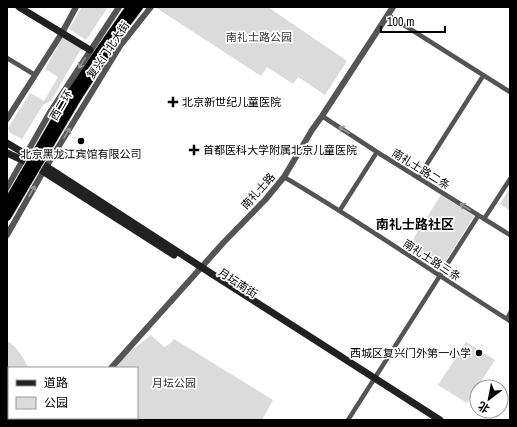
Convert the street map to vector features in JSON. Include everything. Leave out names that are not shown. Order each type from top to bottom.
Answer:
[{"type":"highway","name":"西二环","points":[[7,217],[95,57],[130,7]]},
{"type":"highway","name":"西二环","points":[[7,203],[75,95],[139,7]]},
{"type":"main road","points":[[20,7],[90,50]]},
{"type":"main road","points":[[7,143],[25,157]]},
{"type":"main road","points":[[7,152],[25,157]]},
{"type":"main road","name":"月坛南街","points":[[25,157],[199,269],[440,420]]},
{"type":"main road","name":"月坛南街","points":[[373,379],[432,420]]},
{"type":"street","points":[[7,120],[34,75],[62,33],[76,7]]},
{"type":"street","name":"复兴门北大街","points":[[7,235],[45,169],[120,46],[149,9],[154,7]]},
{"type":"street","name":"南礼士路","points":[[112,367],[199,269],[284,177],[312,130],[393,7]]},
{"type":"street","name":"复兴门北大街","points":[[7,188],[49,114],[58,103],[90,50],[119,8]]},
{"type":"street","points":[[388,15],[510,92]]},
{"type":"street","points":[[7,58],[34,75]]},
{"type":"street","points":[[418,178],[483,76]]},
{"type":"street","name":"南礼士路二条","points":[[322,116],[510,236]]},
{"type":"street","points":[[340,210],[377,152]]},
{"type":"street","points":[[15,197],[35,163]]},
{"type":"street","name":"南礼士路三条","points":[[284,177],[340,210],[508,320]]},
{"type":"street","points":[[484,219],[510,179]]},
{"type":"street","points":[[7,192],[25,203]]},
{"type":"street","points":[[348,420],[478,216]]},
{"type":"street","points":[[508,320],[510,313]]},
{"type":"green space","points":[[82,7],[108,7],[86,40],[69,29]]},
{"type":"green space","name":"南礼士路公园","points":[[155,7],[268,7],[347,61],[325,95],[298,77],[293,84],[267,67],[261,76]]},
{"type":"green space","points":[[63,37],[82,47],[51,101],[43,105],[22,139],[10,133],[8,128],[30,93],[44,101],[58,77],[45,69]]},
{"type":"green space","points":[[510,188],[510,211],[500,204]]},
{"type":"green space","points":[[441,195],[474,216],[441,268],[408,247]]},
{"type":"green space","name":"月坛公园","points":[[151,335],[164,347],[171,343],[174,339],[273,400],[262,420],[80,420],[138,419],[138,367],[115,367],[120,360]]},
{"type":"green space","points":[[7,341],[17,350],[28,367],[8,367],[7,406]]},
{"type":"green space","points":[[466,342],[495,360],[483,379],[469,379],[469,400],[467,403],[438,385]]},
{"type":"place","name":"北京新世纪儿童医院","points":[[173,102]]},
{"type":"place","name":"北京黑龙江宾馆有限公司","points":[[81,141]]},
{"type":"place","name":"首都医科大学附属北京儿童医院","points":[[194,150]]},
{"type":"place","name":"西城区复兴门外第一小学","points":[[479,353]]},
{"type":"district","name":"南礼士路社区","points":[[415,224]]}]
